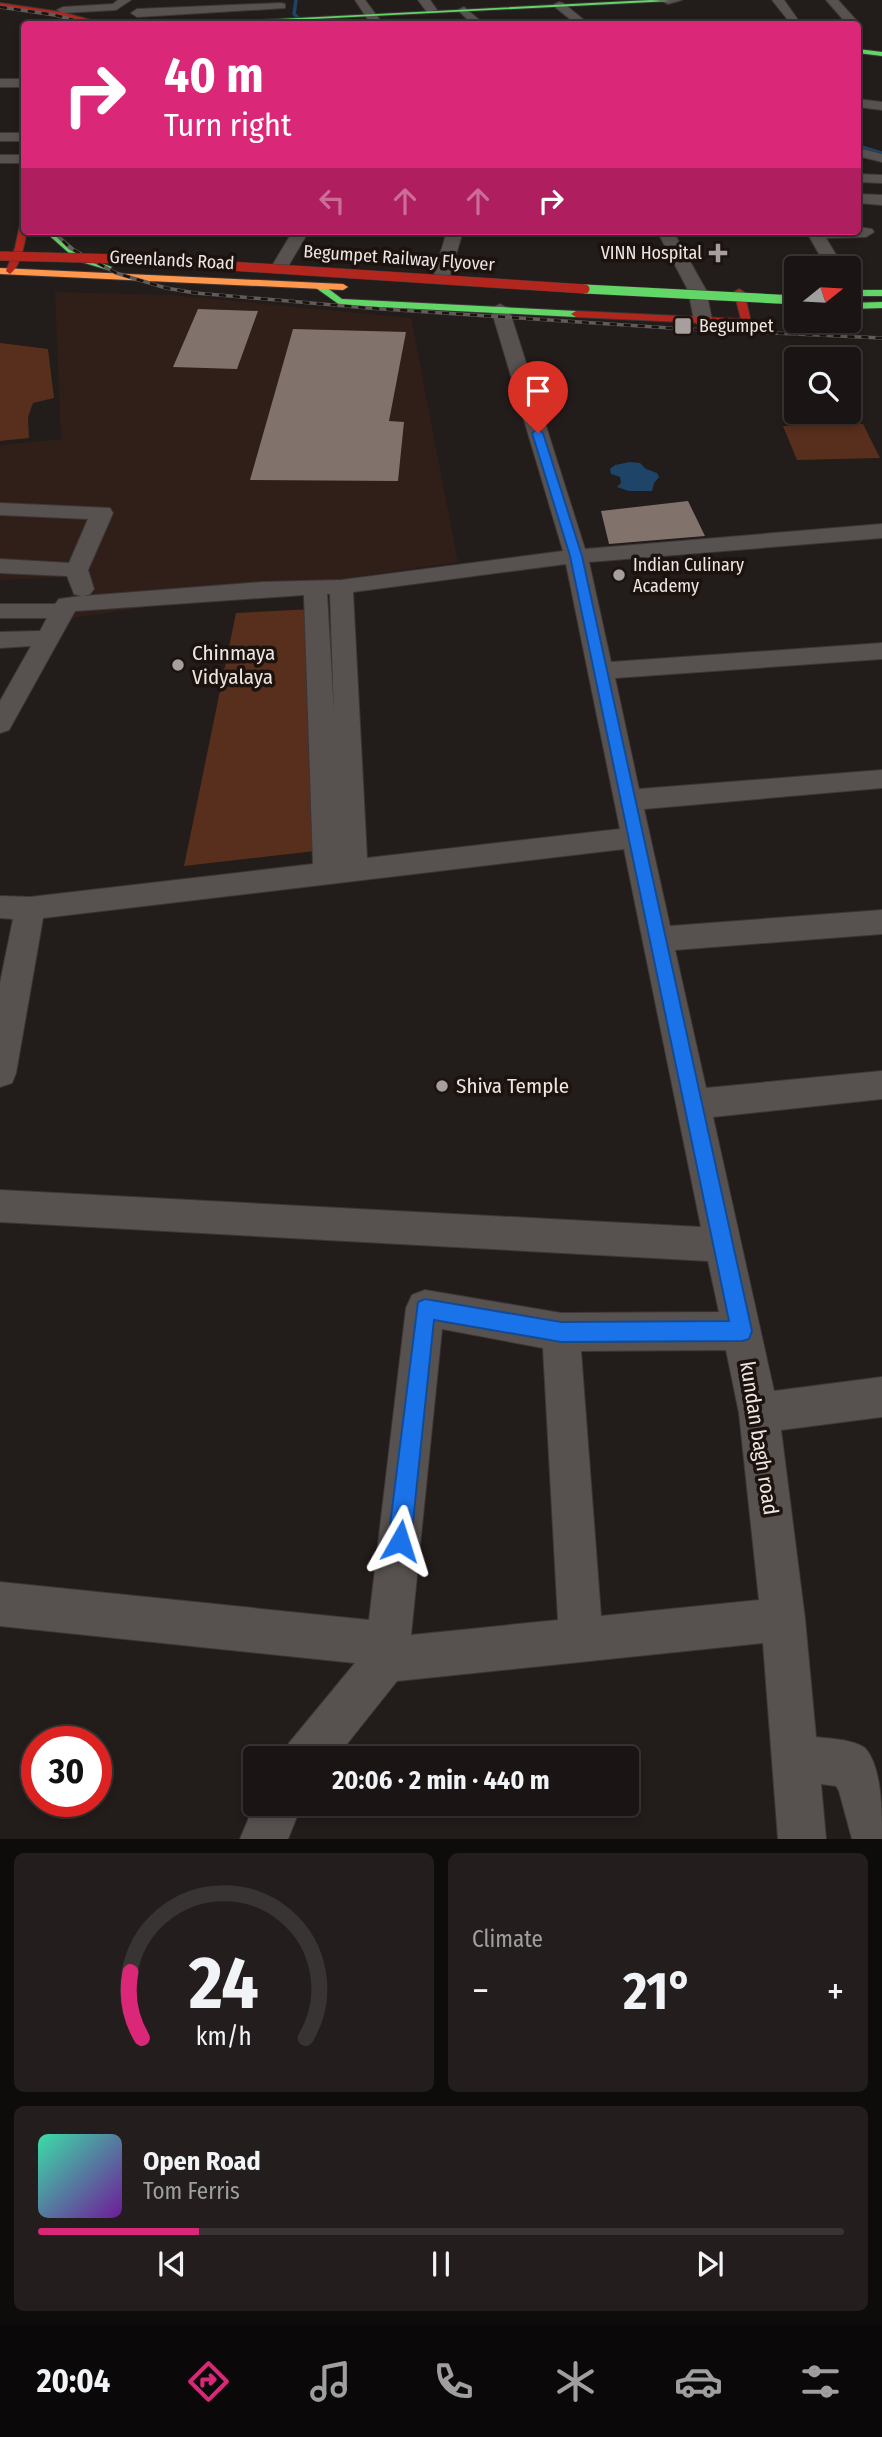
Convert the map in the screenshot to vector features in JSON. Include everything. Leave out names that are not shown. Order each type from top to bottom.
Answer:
[{"type":"main road","points":[[212,21],[276,14],[322,16],[368,13],[427,5],[470,11],[526,3],[559,5],[668,0],[684,17]]},
{"type":"main road","points":[[0,5],[64,12],[93,21]]},
{"type":"main road","points":[[0,11],[64,12]]},
{"type":"main road","points":[[861,51],[882,54]]},
{"type":"main road","points":[[5,271],[19,248],[22,235]]},
{"type":"main road","points":[[52,235],[74,258],[83,263],[108,267],[673,302],[784,306]]},
{"type":"main road","points":[[0,248],[66,248],[442,275],[697,290],[784,292]]},
{"type":"main road","name":"Begumpet Railway Flyover","points":[[0,256],[111,258],[784,300]]},
{"type":"main road","name":"Greenlands Road","points":[[5,271],[343,287]]},
{"type":"main road","points":[[319,286],[340,302],[746,322],[739,292]]},
{"type":"main road","name":"Begumpet Railway Flyover","points":[[343,287],[689,312],[784,315]]},
{"type":"main road","points":[[861,295],[882,293]]},
{"type":"main road","points":[[861,299],[882,303]]},
{"type":"main road","points":[[861,316],[882,316]]},
{"type":"street","points":[[64,12],[116,7],[125,0]]},
{"type":"street","points":[[668,0],[676,0]]},
{"type":"street","points":[[778,0],[794,21]]},
{"type":"street","points":[[832,0],[850,21]]},
{"type":"street","points":[[559,5],[579,21]]},
{"type":"street","points":[[135,12],[276,14]]},
{"type":"street","points":[[185,21],[276,14]]},
{"type":"street","points":[[0,83],[21,83]]},
{"type":"street","points":[[861,103],[882,106]]},
{"type":"street","points":[[0,137],[21,137]]},
{"type":"street","points":[[861,153],[882,158]]},
{"type":"street","points":[[0,159],[21,159]]},
{"type":"street","points":[[861,178],[882,179]]},
{"type":"street","points":[[861,199],[882,200]]},
{"type":"street","points":[[861,232],[866,232]]},
{"type":"street","points":[[281,264],[299,235]]},
{"type":"street","points":[[442,275],[454,235]]},
{"type":"street","points":[[667,235],[697,290],[703,320]]},
{"type":"street","points":[[816,235],[829,256]]},
{"type":"street","name":"kundan bagh road","points":[[500,309],[576,556],[759,1413],[797,1757],[802,1839]]},
{"type":"street","points":[[0,509],[102,513],[77,570],[75,607],[48,638],[30,666],[0,724]]},
{"type":"street","points":[[0,611],[75,607],[262,589],[328,587],[576,556],[882,531]]},
{"type":"street","points":[[0,566],[77,570]]},
{"type":"street","points":[[328,587],[341,873]]},
{"type":"street","points":[[0,640],[48,638]]},
{"type":"street","points":[[599,671],[882,651]]},
{"type":"street","points":[[0,671],[30,666]]},
{"type":"street","points":[[630,800],[882,779]]},
{"type":"street","points":[[0,907],[30,908],[637,836]]},
{"type":"street","points":[[0,1073],[5,1016],[30,908]]},
{"type":"street","points":[[659,939],[882,922]]},
{"type":"street","points":[[694,1104],[882,1085]]},
{"type":"street","points":[[0,1206],[723,1245]]},
{"type":"street","points":[[315,1746],[387,1652],[425,1308],[561,1332],[742,1331]]},
{"type":"street","points":[[561,1332],[581,1641]]},
{"type":"street","points":[[759,1413],[882,1397]]},
{"type":"street","points":[[0,1604],[387,1652],[581,1641],[783,1619]]},
{"type":"street","points":[[797,1757],[849,1765],[860,1780],[876,1839]]},
{"type":"street","points":[[264,1839],[273,1816]]},
{"type":"shaded area","points":[[55,292],[172,295],[411,318],[458,562],[66,619],[75,577],[0,580],[0,445],[61,439]]},
{"type":"shaded area","points":[[0,343],[48,349],[54,398],[33,403],[28,417],[29,438],[0,441]]},
{"type":"shaded area","points":[[863,424],[880,458],[797,460],[783,426]]},
{"type":"shaded area","points":[[313,609],[324,850],[184,866],[236,613]]},
{"type":"water","points":[[640,463],[646,469],[657,473],[659,477],[652,491],[629,491],[617,487],[621,483],[620,477],[611,474],[610,469],[615,465]]},
{"type":"building","points":[[198,309],[258,311],[237,369],[173,367]]},
{"type":"building","points":[[293,329],[406,332],[389,421],[404,422],[398,481],[250,480]]},
{"type":"building","points":[[688,501],[705,536],[609,544],[601,511]]},
{"type":"waterway","points":[[296,0],[294,14],[302,21]]},
{"type":"waterway","points":[[861,147],[882,153]]},
{"type":"railway","points":[[0,7],[78,21]]},
{"type":"railway","points":[[57,235],[70,248],[116,273],[166,288],[195,293],[368,308],[685,329],[882,338]]},
{"type":"traffic: fast","points":[[247,21],[668,1]]},
{"type":"traffic: fast","points":[[861,51],[882,54]]},
{"type":"traffic: fast","points":[[53,235],[81,259],[108,267]]},
{"type":"traffic: fast","points":[[319,286],[340,302],[576,314]]},
{"type":"traffic: fast","points":[[585,289],[784,299]]},
{"type":"traffic: fast","points":[[861,293],[882,293]]},
{"type":"traffic: fast","points":[[861,306],[882,305]]},
{"type":"traffic: slow","points":[[0,271],[343,287]]},
{"type":"traffic: jam","points":[[0,5],[90,21]]},
{"type":"traffic: jam","points":[[10,271],[22,235]]},
{"type":"traffic: jam","points":[[0,256],[123,259],[585,289]]},
{"type":"traffic: jam","points":[[576,314],[746,322],[739,292]]},
{"type":"place","name":"VINN Hospital","points":[[718,253]]},
{"type":"place","name":"Begumpet","points":[[683,326]]},
{"type":"place","name":"Indian Culinary Academy","points":[[619,575]]},
{"type":"place","name":"Chinmaya Vidyalaya","points":[[178,665]]},
{"type":"place","name":"Shiva Temple","points":[[442,1086]]},
{"type":"route","points":[[400,1541],[425,1308],[561,1332],[742,1331],[576,556],[538,433]]}]
